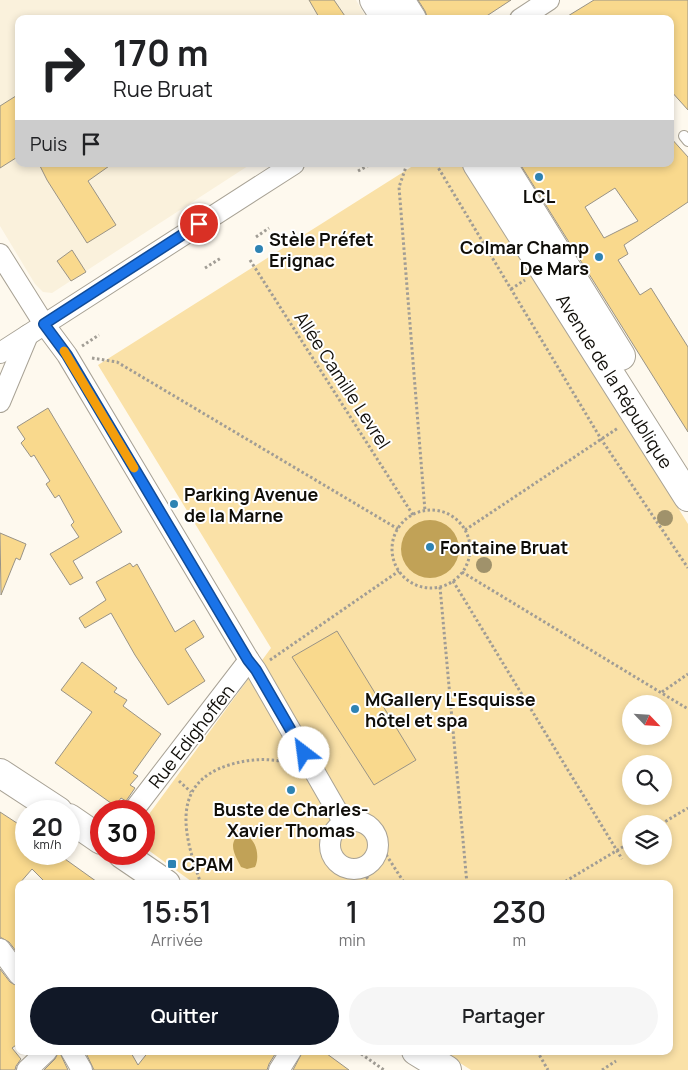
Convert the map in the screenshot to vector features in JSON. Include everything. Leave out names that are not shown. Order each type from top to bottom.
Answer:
[{"type":"main road","points":[[374,0],[383,15]]},
{"type":"main road","points":[[400,0],[409,15]]},
{"type":"main road","name":"Avenue de la République","points":[[479,167],[688,497]]},
{"type":"main road","name":"Avenue de la République","points":[[504,167],[688,463]]},
{"type":"main road","points":[[0,773],[41,800]]},
{"type":"main road","points":[[138,865],[160,880]]},
{"type":"street","points":[[526,15],[549,0]]},
{"type":"street","points":[[0,353],[289,167]]},
{"type":"street","points":[[0,254],[44,324],[67,355],[344,823]]},
{"type":"street","points":[[0,402],[28,335]]},
{"type":"street","name":"Rue Edighoffen","points":[[142,800],[252,665]]},
{"type":"street","points":[[359,821],[366,824],[376,835],[378,842],[378,849],[366,876],[352,869],[345,868],[338,863],[333,857],[330,841],[338,827],[344,823],[359,821]]},
{"type":"street","points":[[0,949],[15,970]]},
{"type":"street","points":[[27,1070],[43,1055]]},
{"type":"street","points":[[73,1055],[82,1070]]},
{"type":"street","points":[[279,1070],[288,1055]]},
{"type":"path","points":[[358,171],[365,167]]},
{"type":"path","points":[[407,167],[399,187],[425,511]]},
{"type":"path","points":[[438,167],[602,439],[688,568]]},
{"type":"path","points":[[256,237],[269,228]]},
{"type":"path","points":[[205,268],[221,258]]},
{"type":"path","name":"Allée Camille Levrel","points":[[250,260],[413,515]]},
{"type":"path","points":[[67,355],[117,362],[398,529]]},
{"type":"path","points":[[465,530],[638,416]]},
{"type":"path","points":[[425,511],[444,512],[460,522],[468,538],[469,556],[462,572],[453,581],[440,587],[428,588],[417,585],[407,579],[399,571],[393,555],[392,546],[398,529],[404,521],[413,515],[425,511]]},
{"type":"path","points":[[252,665],[399,571]]},
{"type":"path","points":[[462,572],[688,708]]},
{"type":"path","points":[[453,581],[622,859]]},
{"type":"path","points":[[440,587],[467,880]]},
{"type":"path","points":[[662,692],[688,674]]},
{"type":"path","points":[[200,880],[190,854],[185,811],[191,792],[197,785],[211,772],[238,762],[254,760],[280,761],[314,770]]},
{"type":"path","points":[[672,817],[688,808]]},
{"type":"path","points":[[378,842],[402,880]]},
{"type":"path","points":[[568,880],[622,847]]},
{"type":"path","points":[[363,1055],[384,1070]]},
{"type":"path","points":[[539,1055],[548,1070]]},
{"type":"path","points":[[602,1070],[616,1061]]},
{"type":"shaded area","points":[[0,0],[356,0],[365,15],[15,15],[15,167],[246,167],[52,293],[43,292],[35,284],[0,226]]},
{"type":"shaded area","points":[[411,167],[467,167],[688,524],[688,1070],[471,1070],[447,1055],[673,1055],[673,880],[189,880],[155,855],[155,806],[271,648],[98,365]]},
{"type":"shaded area","name":"Fontaine Bruat","points":[[430,520],[441,522],[454,533],[459,549],[457,560],[446,573],[430,578],[419,576],[406,565],[401,549],[403,538],[414,525]]},
{"type":"shaded area","points":[[239,835],[245,835],[253,841],[257,851],[255,867],[247,869],[241,867],[237,859],[233,846],[235,839]]},
{"type":"building","points":[[309,0],[334,0],[344,15],[318,15]]},
{"type":"building","points":[[418,0],[511,0],[488,15],[426,15]]},
{"type":"building","points":[[594,0],[688,0],[688,110],[674,94],[674,15],[570,15]]},
{"type":"building","points":[[15,97],[15,159],[0,168],[0,106]]},
{"type":"building","points":[[674,141],[688,157],[688,202],[624,245],[628,254],[618,260],[640,295],[651,288],[688,347],[688,432],[522,167],[674,167]],"holes":[[[615,188],[638,221],[604,238],[585,207]]]},
{"type":"building","points":[[40,167],[108,167],[88,181],[116,225],[87,243]]},
{"type":"building","points":[[72,250],[86,272],[71,281],[57,261]]},
{"type":"building","points":[[48,408],[122,532],[73,561],[83,578],[70,585],[50,554],[79,537],[71,525],[74,522],[59,495],[55,498],[46,484],[50,481],[34,455],[31,457],[21,443],[25,439],[17,427]]},
{"type":"building","points":[[0,533],[26,544],[20,560],[16,558],[1,595]]},
{"type":"building","points":[[130,563],[133,567],[137,564],[175,632],[194,620],[204,637],[185,649],[205,681],[168,705],[135,655],[111,613],[85,628],[79,618],[106,600],[96,582]]},
{"type":"building","name":"MGallery L'Esquisse hôtel et spa","points":[[337,631],[416,760],[374,785],[292,657]]},
{"type":"building","points":[[82,662],[117,688],[114,692],[127,700],[123,706],[161,734],[133,773],[138,776],[130,785],[135,788],[127,800],[121,798],[120,800],[107,800],[55,763],[92,712],[61,690]]},
{"type":"building","points":[[0,812],[15,822],[15,865],[73,865],[94,880],[43,880],[32,869],[22,880],[15,880],[15,950],[9,942],[0,937]]},
{"type":"building","points":[[0,969],[10,982],[15,985],[15,1046],[12,1048],[15,1055],[18,1055],[21,1059],[15,1070],[0,1070]]},
{"type":"building","points":[[57,1055],[61,1055],[68,1070],[44,1070]]},
{"type":"building","points":[[87,1055],[132,1055],[138,1065],[146,1055],[275,1055],[267,1070],[94,1070]]},
{"type":"building","points":[[301,1055],[328,1055],[349,1070],[293,1070]]},
{"type":"slow traffic","points":[[64,351],[134,468]]},
{"type":"place","name":"LCL","points":[[539,177]]},
{"type":"place","name":"Stèle Préfet Erignac","points":[[259,249]]},
{"type":"place","name":"Colmar Champ De Mars","points":[[599,257]]},
{"type":"place","name":"Parking Avenue de la Marne","points":[[174,504]]},
{"type":"place","name":"Fontaine Bruat","points":[[430,547]]},
{"type":"place","name":"MGallery L'Esquisse hôtel et spa","points":[[355,709]]},
{"type":"place","name":"Buste de Charles- Xavier Thomas","points":[[291,790]]},
{"type":"place","name":"CPAM","points":[[172,864]]},
{"type":"route","points":[[199,224],[44,324],[67,355],[304,753]]}]
